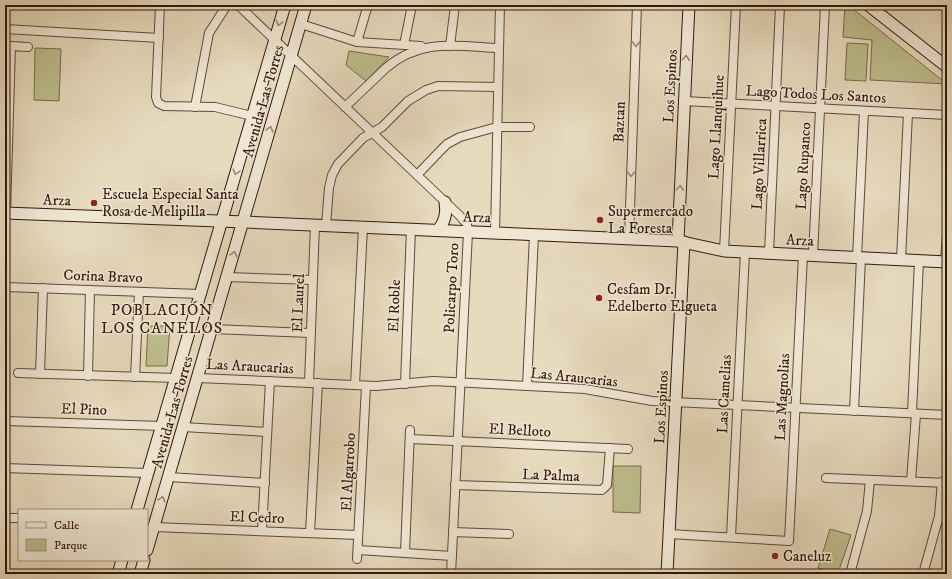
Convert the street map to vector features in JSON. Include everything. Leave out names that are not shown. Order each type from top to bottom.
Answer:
[{"type":"street","points":[[160,5],[157,101],[164,106],[220,108],[252,116]]},
{"type":"street","points":[[195,107],[207,40],[213,26],[227,5]]},
{"type":"street","name":"Policarpo Toro","points":[[238,5],[467,224],[468,232],[451,574]]},
{"type":"street","name":"Avenida Las Torres","points":[[137,509],[285,5]]},
{"type":"street","name":"Avenida Las Torres","points":[[148,547],[306,5]]},
{"type":"street","points":[[357,42],[368,5]]},
{"type":"street","points":[[404,45],[412,5]]},
{"type":"street","points":[[450,46],[455,5]]},
{"type":"street","points":[[495,233],[500,5]]},
{"type":"street","name":"Baztan","points":[[629,239],[637,5]]},
{"type":"street","name":"Los Espinos","points":[[667,574],[676,402],[684,101],[689,5]]},
{"type":"street","name":"Lago Llanquihue","points":[[724,251],[736,5]]},
{"type":"street","name":"Lago Villarrica","points":[[769,253],[780,5]]},
{"type":"street","name":"Lago Rupanco","points":[[808,255],[820,108],[825,5]]},
{"type":"street","points":[[873,7],[947,67]]},
{"type":"street","points":[[301,24],[357,42],[499,48]]},
{"type":"street","points":[[5,29],[159,38]]},
{"type":"street","points":[[6,213],[11,46],[28,47]]},
{"type":"street","points":[[345,108],[393,62],[409,52],[432,46]]},
{"type":"street","points":[[326,226],[329,188],[335,170],[342,159],[363,138],[382,127],[408,101],[426,90],[445,86],[498,87]]},
{"type":"street","name":"Lago Todos Los Santos","points":[[684,101],[947,115]]},
{"type":"street","points":[[854,411],[864,111]]},
{"type":"street","points":[[902,260],[908,113]]},
{"type":"street","points":[[417,175],[441,150],[454,140],[466,135],[497,127],[530,127]]},
{"type":"street","points":[[438,230],[445,219],[445,202]]},
{"type":"street","name":"Arza","points":[[6,213],[629,239],[681,242],[724,251],[946,262]]},
{"type":"street","name":"El Laurel","points":[[309,383],[315,225]]},
{"type":"street","points":[[355,385],[363,227]]},
{"type":"street","name":"El Roble","points":[[405,384],[411,229]]},
{"type":"street","points":[[946,262],[947,234]]},
{"type":"street","points":[[527,386],[534,235]]},
{"type":"street","name":"Las Camelias","points":[[731,537],[745,252]]},
{"type":"street","name":"Las Magnolias","points":[[731,537],[789,541],[796,408],[808,255]]},
{"type":"street","points":[[911,481],[919,260]]},
{"type":"street","points":[[227,277],[312,280]]},
{"type":"street","name":"Corina Bravo","points":[[5,287],[200,294]]},
{"type":"street","points":[[40,374],[43,288]]},
{"type":"street","points":[[88,376],[90,290]]},
{"type":"street","points":[[136,377],[139,292]]},
{"type":"street","points":[[212,329],[310,334]]},
{"type":"street","points":[[18,373],[176,378]]},
{"type":"street","name":"Las Araucarias","points":[[198,378],[366,386],[390,386],[433,381],[585,389],[642,400],[947,415]]},
{"type":"street","points":[[262,531],[270,381]]},
{"type":"street","points":[[310,533],[318,383]]},
{"type":"street","name":"El Algarrobo","points":[[357,560],[366,386]]},
{"type":"street","name":"El Pino","points":[[5,421],[162,426]]},
{"type":"street","points":[[183,427],[267,432]]},
{"type":"street","points":[[406,553],[410,430]]},
{"type":"street","name":"El Belloto","points":[[410,439],[628,449]]},
{"type":"street","name":"La Palma","points":[[455,485],[602,490],[607,485],[610,448]]},
{"type":"street","points":[[5,468],[148,473]]},
{"type":"street","points":[[168,477],[265,483]]},
{"type":"street","points":[[826,478],[944,482],[939,516],[923,574]]},
{"type":"street","points":[[850,574],[867,511],[870,480]]},
{"type":"street","points":[[5,518],[18,518]]},
{"type":"street","name":"El Cedro","points":[[154,526],[358,535]]},
{"type":"street","points":[[453,532],[509,534]]},
{"type":"street","points":[[669,534],[731,537]]},
{"type":"street","points":[[358,550],[452,556]]},
{"type":"street","points":[[118,574],[122,561]]},
{"type":"street","points":[[140,574],[144,561]]},
{"type":"green space","points":[[845,5],[848,5],[947,84],[870,80],[872,40],[843,37]]},
{"type":"green space","points":[[847,43],[868,44],[866,81],[845,80]]},
{"type":"green space","points":[[35,48],[61,49],[59,101],[34,100]]},
{"type":"green space","points":[[349,51],[389,57],[366,81],[346,65]]},
{"type":"green space","points":[[148,326],[170,326],[167,366],[146,366]]},
{"type":"green space","points":[[613,466],[641,466],[640,513],[613,512]]},
{"type":"green space","points":[[830,529],[851,535],[838,573],[818,568]]},
{"type":"place","name":"Escuela Especial Santa Rosa de Melipilla","points":[[94,203]]},
{"type":"place","name":"Supermercado La Foresta","points":[[600,220]]},
{"type":"place","name":"Cesfam Dr. Edelberto Elgueta","points":[[599,298]]},
{"type":"place","name":"Caneluz","points":[[775,556]]},
{"type":"district","name":"POBLACIÓN LOS CANELOS","points":[[162,318]]}]
